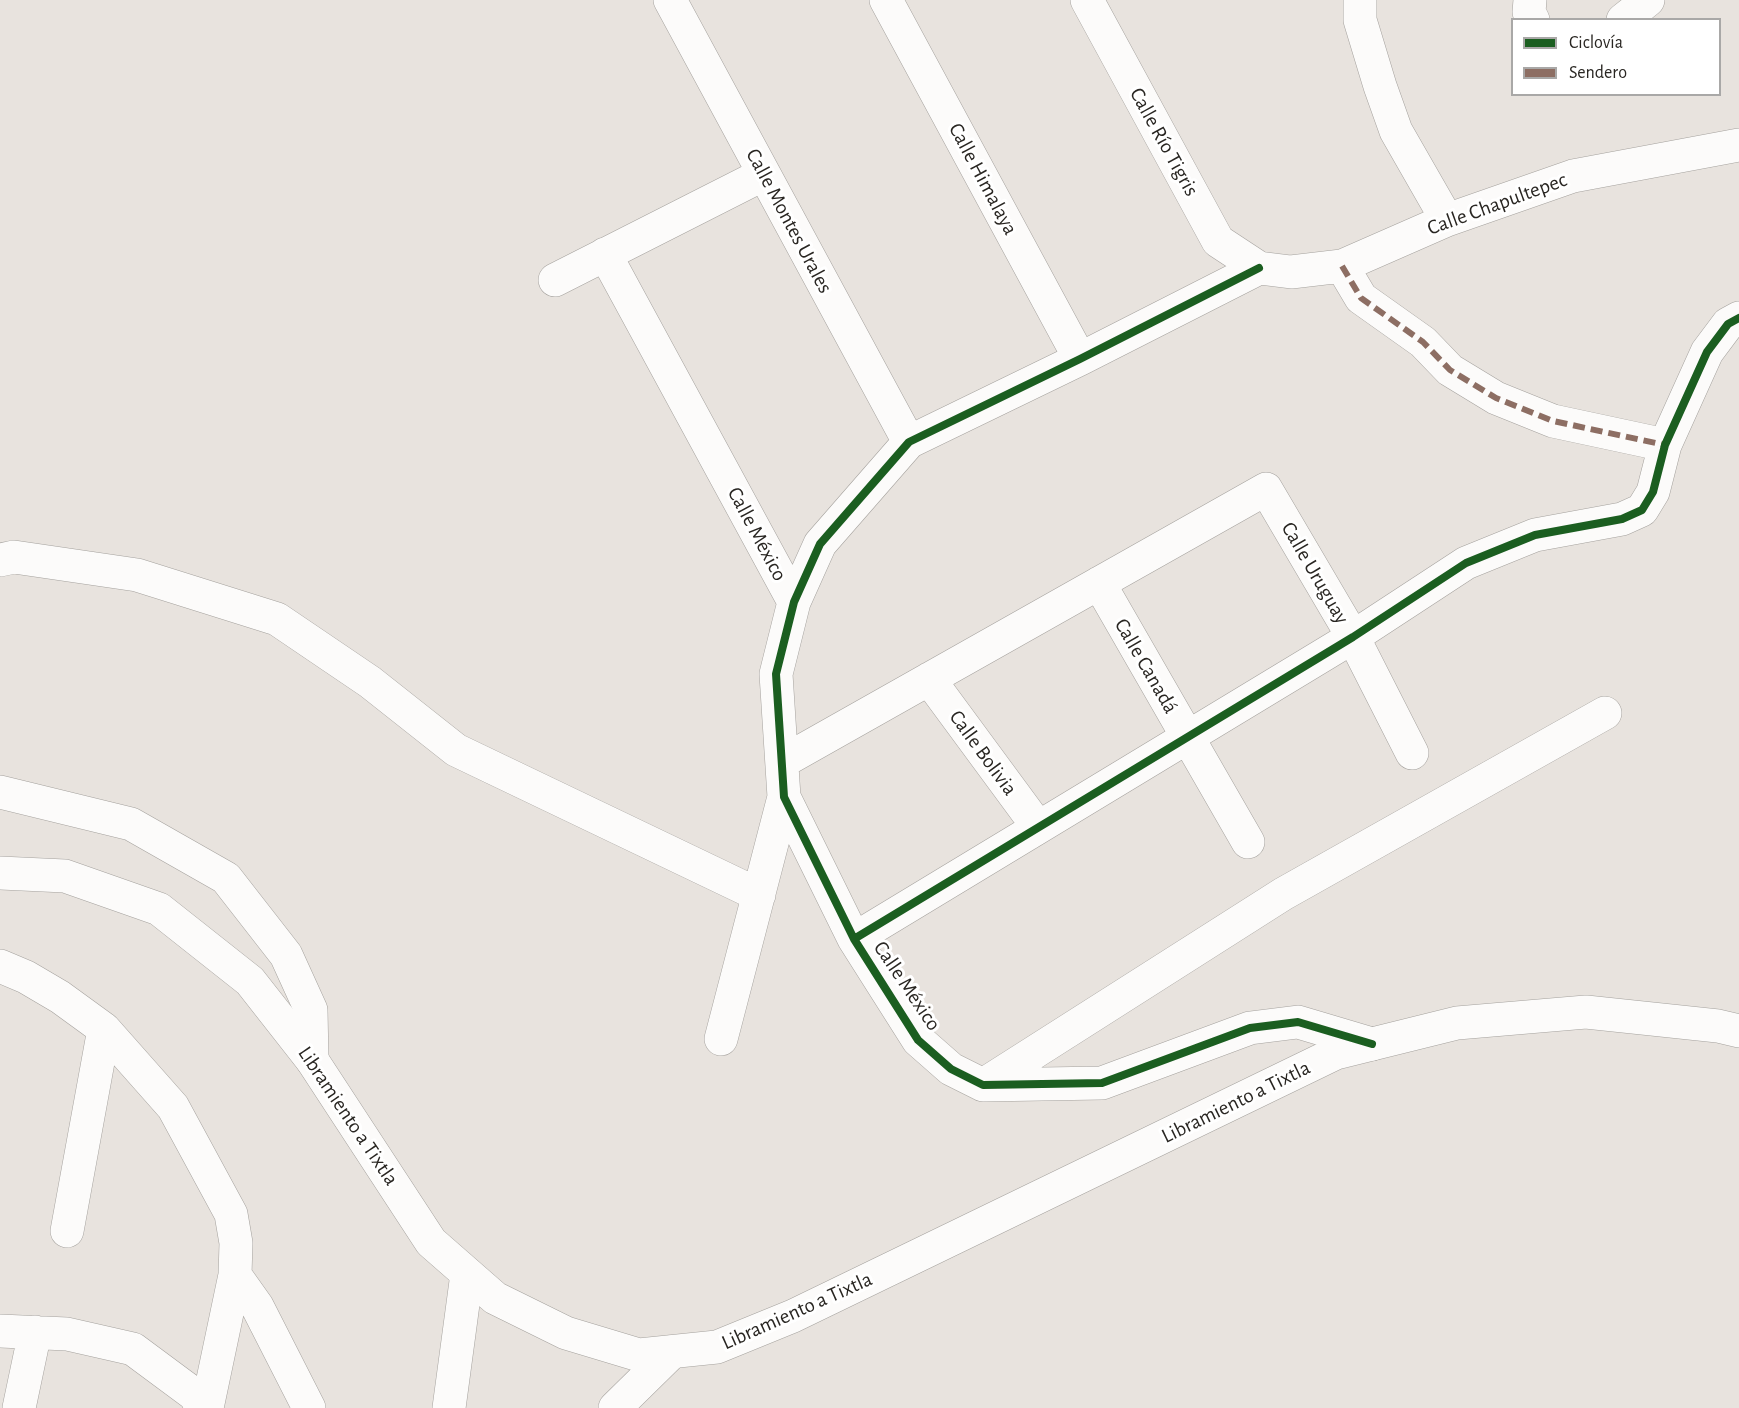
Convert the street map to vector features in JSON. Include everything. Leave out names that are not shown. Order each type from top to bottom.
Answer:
[{"type":"street","name":"Calle Montes Urales","points":[[670,0],[909,442]]},
{"type":"street","name":"Calle Himalaya","points":[[886,0],[1080,359]]},
{"type":"street","name":"Calle Río Tigris","points":[[1087,0],[1218,241],[1259,268]]},
{"type":"street","points":[[1360,0],[1360,20],[1396,132],[1447,220]]},
{"type":"street","points":[[1530,0],[1529,12],[1532,18]]},
{"type":"street","points":[[1626,18],[1648,0]]},
{"type":"street","name":"Calle Chapultepec","points":[[1259,268],[1291,272],[1342,266],[1447,220],[1573,176],[1739,145]]},
{"type":"street","points":[[555,280],[764,174]]},
{"type":"street","name":"Calle México","points":[[605,254],[794,602],[776,674],[784,797],[854,939],[918,1040],[951,1069],[983,1085],[1102,1083],[1250,1028],[1298,1022],[1372,1044]]},
{"type":"street","points":[[1342,266],[1361,298],[1423,342],[1450,370],[1496,398],[1553,421],[1665,446]]},
{"type":"street","points":[[794,602],[820,544],[909,442],[1080,359],[1259,268]]},
{"type":"street","points":[[854,939],[1353,637],[1466,563],[1535,535],[1622,519],[1642,510],[1653,492],[1665,446],[1707,352],[1728,324],[1739,318]]},
{"type":"street","name":"Calle Uruguay","points":[[1099,583],[1266,489],[1353,637],[1412,753]]},
{"type":"street","points":[[0,560],[14,556],[137,575],[277,620],[370,682],[456,750],[759,895]]},
{"type":"street","points":[[782,762],[1099,583]]},
{"type":"street","name":"Calle Canadá","points":[[1099,583],[1248,842]]},
{"type":"street","name":"Calle Bolivia","points":[[929,679],[1038,827]]},
{"type":"street","points":[[983,1085],[1283,894],[1605,713]]},
{"type":"street","points":[[0,792],[131,824],[226,878],[286,955],[311,1010],[312,1060]]},
{"type":"street","points":[[721,1039],[784,797]]},
{"type":"street","name":"Libramiento a Tixtla","points":[[0,873],[64,876],[159,909],[250,981],[312,1060],[431,1242],[495,1298],[566,1333],[639,1355],[717,1347],[793,1316],[1336,1053],[1457,1023],[1586,1012],[1718,1026],[1739,1031]]},
{"type":"street","points":[[0,966],[26,977],[60,997],[104,1029],[173,1107],[231,1214],[236,1243],[235,1275],[207,1408]]},
{"type":"street","points":[[67,1231],[104,1029]]},
{"type":"street","points":[[449,1408],[467,1274]]},
{"type":"street","points":[[235,1275],[258,1306],[309,1408]]},
{"type":"street","points":[[0,1331],[67,1334],[134,1349],[195,1395],[202,1408]]},
{"type":"street","points":[[19,1408],[36,1332]]},
{"type":"street","points":[[615,1408],[672,1352]]},
{"type":"marked path","points":[[1342,266],[1361,298],[1423,342],[1450,370],[1496,398],[1553,421],[1665,445]]},
{"type":"cycle path","points":[[1259,268],[1080,359],[909,442],[820,544],[794,602],[776,674],[784,797],[854,939],[918,1040],[951,1069],[983,1085],[1102,1083],[1250,1028],[1298,1022],[1372,1044]]},
{"type":"cycle path","points":[[854,939],[1353,637],[1466,563],[1535,535],[1622,519],[1642,510],[1653,492],[1665,445],[1707,352],[1728,324],[1739,318]]}]
